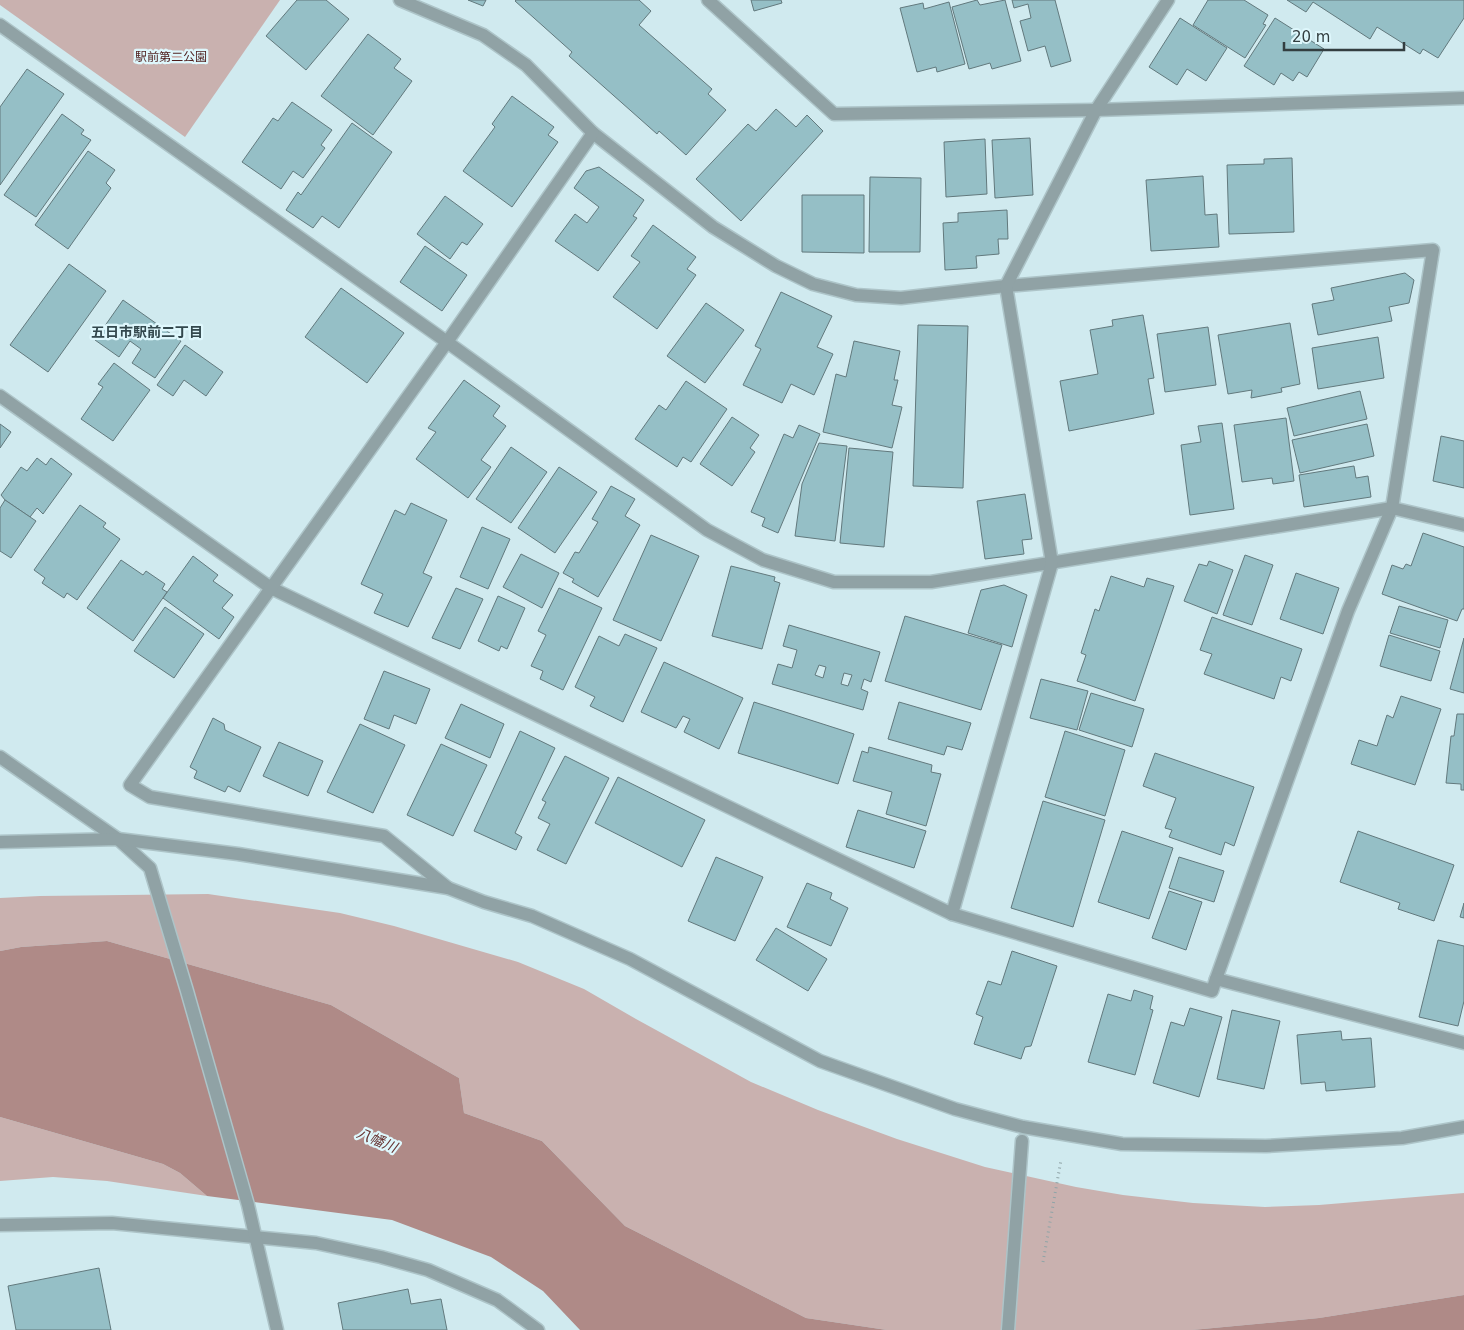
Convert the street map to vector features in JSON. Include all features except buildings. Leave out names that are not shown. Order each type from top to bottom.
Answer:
[{"type":"street","points":[[0,396],[271,588],[952,914],[1212,991],[1348,611],[1392,508],[1433,250],[1006,286],[900,298],[856,295],[813,284],[776,266],[713,227],[593,133],[526,65],[483,35],[400,0]]},
{"type":"street","points":[[708,0],[834,114],[1096,110],[1464,98]]},
{"type":"street","points":[[952,914],[1052,563],[1006,286],[1096,110],[1168,0]]},
{"type":"street","points":[[0,25],[447,342],[707,530],[763,560],[834,582],[931,582],[1392,508],[1464,525]]},
{"type":"street","points":[[448,888],[384,836],[150,797],[130,785],[447,342],[593,133]]},
{"type":"street","points":[[0,757],[118,839],[150,868],[248,1205],[277,1330]]},
{"type":"street","points":[[0,842],[118,839],[238,854],[448,888],[484,902],[532,916],[630,959],[820,1062],[955,1109],[1023,1127],[1122,1144],[1266,1146],[1402,1138],[1464,1128]]},
{"type":"street","points":[[1216,979],[1464,1042]]},
{"type":"street","points":[[1008,1330],[1023,1127]]},
{"type":"street","points":[[0,1225],[112,1223],[316,1243],[381,1257],[428,1270],[497,1300],[538,1330]]},
{"type":"path","points":[[1043,1266],[1065,1134]]},
{"type":"green space","name":"駅前第二公園","points":[[0,0],[280,0],[185,137],[0,5]]},
{"type":"green space","points":[[208,894],[340,913],[394,926],[518,962],[584,989],[751,1082],[818,1110],[897,1139],[985,1167],[1076,1187],[1123,1195],[1193,1203],[1265,1207],[1319,1205],[1464,1193],[1464,1295],[1319,1318],[1192,1330],[887,1330],[806,1318],[625,1226],[542,1141],[464,1113],[459,1078],[331,1005],[107,941],[21,947],[0,951],[0,898]]},
{"type":"green space","points":[[0,1117],[163,1164],[180,1173],[207,1196],[107,1181],[53,1177],[0,1181]]},
{"type":"water","name":"八幡川","points":[[107,941],[331,1005],[459,1078],[464,1113],[542,1141],[625,1226],[806,1318],[887,1330],[580,1330],[543,1291],[491,1257],[392,1220],[207,1196],[180,1173],[163,1164],[0,1117],[0,951],[21,947]]},
{"type":"water","points":[[1464,1295],[1464,1330],[1192,1330],[1319,1318]]},
{"type":"district","name":"五日市駅前二丁目","points":[[147,332]]}]
